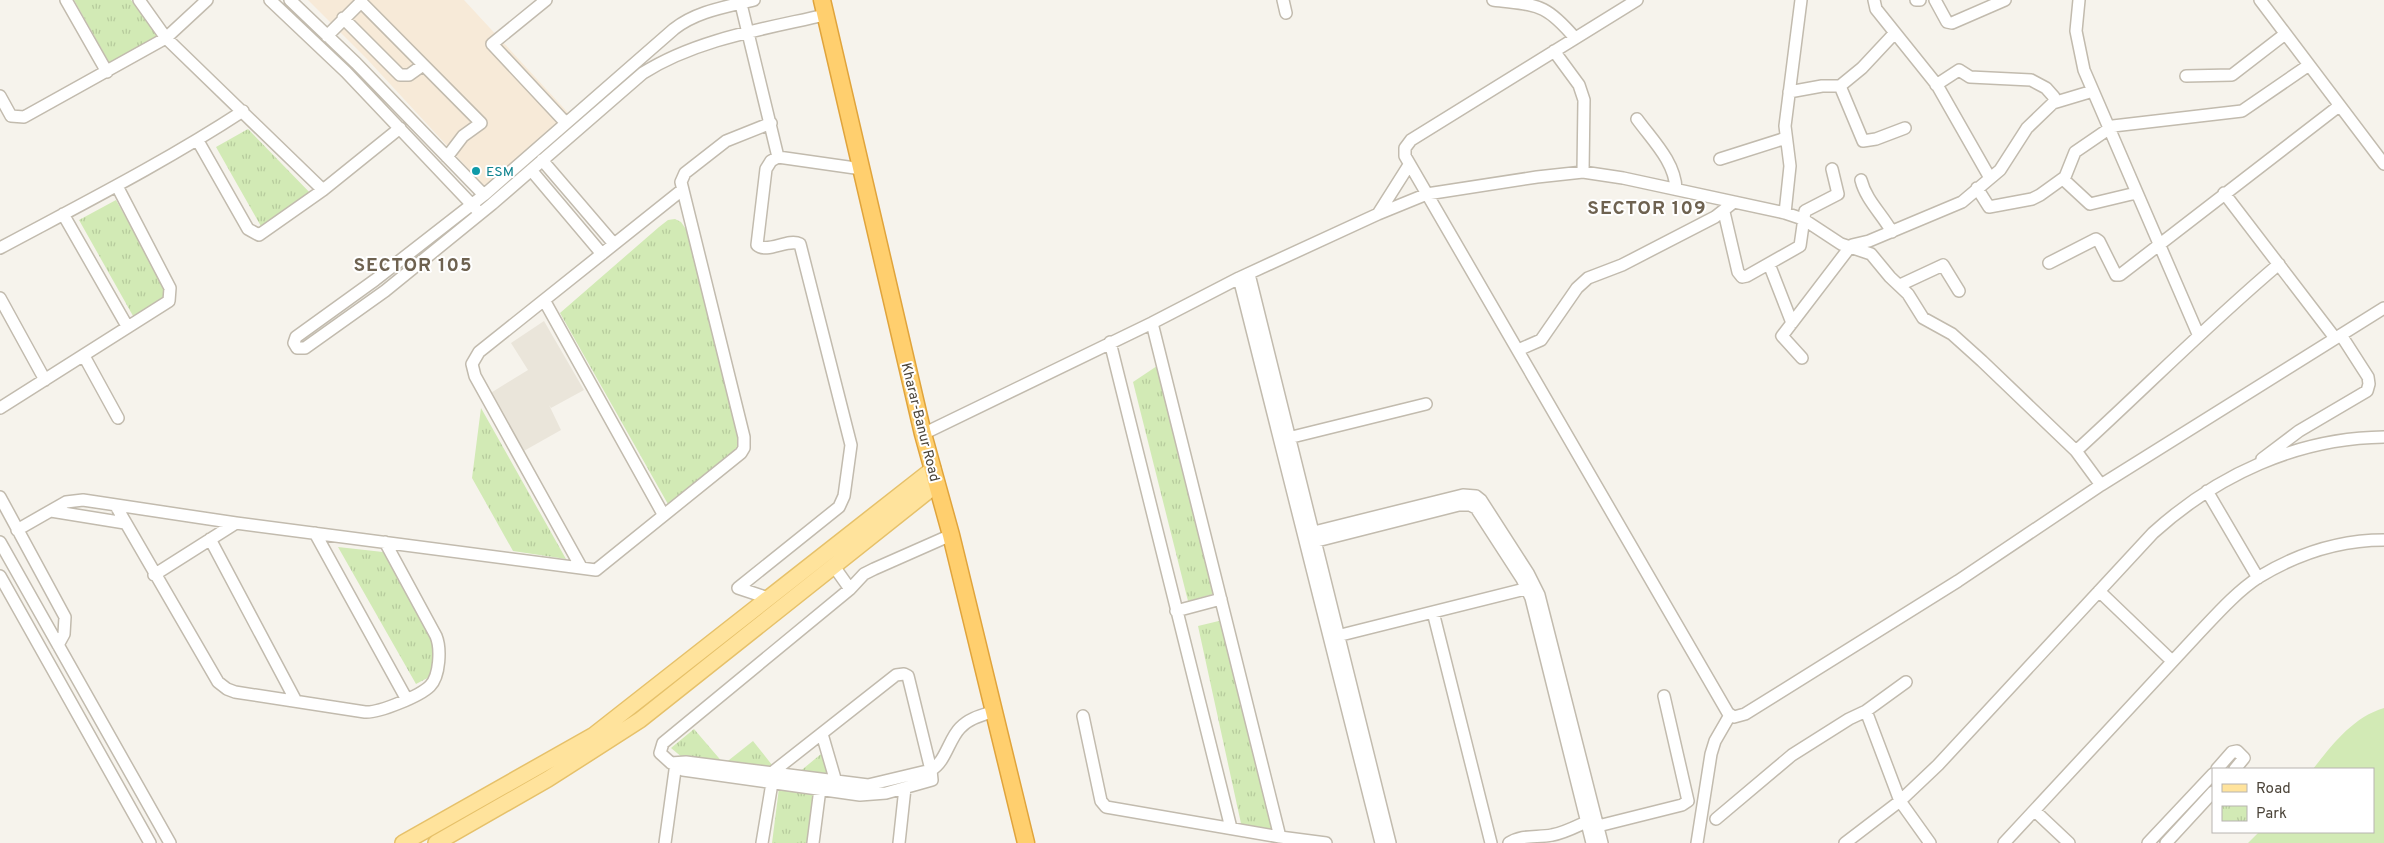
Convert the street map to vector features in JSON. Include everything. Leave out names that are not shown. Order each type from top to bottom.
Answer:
[{"type":"highway","name":"Kharar-Banur Road","points":[[823,8],[923,434],[951,535],[1026,843]]},
{"type":"main road","points":[[403,843],[594,734],[640,700],[768,598],[935,476]]},
{"type":"main road","points":[[436,843],[548,779],[640,720],[833,565],[935,476]]},
{"type":"street","points":[[66,0],[106,72]]},
{"type":"street","points":[[139,0],[166,38],[323,190]]},
{"type":"street","points":[[0,96],[11,116],[19,118],[166,38],[207,0]]},
{"type":"street","points":[[270,0],[400,128],[476,209]]},
{"type":"street","points":[[290,0],[447,156],[484,196]]},
{"type":"street","points":[[546,0],[492,44],[565,122]]},
{"type":"street","points":[[754,0],[707,12],[682,23],[565,122],[484,196],[476,209],[384,291],[305,348],[297,348],[294,342],[296,337],[375,280],[476,209],[531,170],[643,73],[657,64],[689,50],[823,8]]},
{"type":"street","points":[[1283,0],[1286,13]]},
{"type":"street","points":[[1493,0],[1546,9],[1560,20],[1575,38]]},
{"type":"street","points":[[1637,0],[1411,140],[1405,148],[1405,156],[1730,716]]},
{"type":"street","points":[[1785,213],[1790,166],[1785,126],[1801,0]]},
{"type":"street","points":[[1874,0],[1874,7],[1936,84],[1990,178]]},
{"type":"street","points":[[1935,0],[1947,22],[1952,23],[2005,0]]},
{"type":"street","points":[[2079,0],[2076,34],[2084,70],[2198,334]]},
{"type":"street","points":[[2260,0],[2384,164]]},
{"type":"street","points":[[327,36],[361,2],[480,123],[463,136],[447,156]]},
{"type":"street","points":[[741,2],[778,157]]},
{"type":"street","points":[[344,18],[400,75],[409,76],[423,65]]},
{"type":"street","points":[[2186,76],[2232,74],[2285,34]]},
{"type":"street","points":[[1789,92],[1822,86],[1840,86],[1855,75],[1890,38],[1896,35]]},
{"type":"street","points":[[1554,51],[1579,85],[1584,100],[1582,172]]},
{"type":"street","points":[[1976,188],[1988,206],[2032,199],[2063,179],[2075,152],[2108,128],[2120,124],[2242,111],[2308,65]]},
{"type":"street","points":[[1936,84],[1959,70],[1970,77],[2031,80],[2046,88],[2054,97],[2054,102]]},
{"type":"street","points":[[1840,86],[1862,141],[1876,139],[1905,128]]},
{"type":"street","points":[[1802,358],[1783,339],[1784,333],[1848,246],[1869,241],[1962,202],[2003,166],[2028,128],[2054,102],[2093,91]]},
{"type":"street","points":[[2049,262],[2096,239],[2099,240],[2118,276],[2339,106]]},
{"type":"street","points":[[0,248],[198,141],[243,111]]},
{"type":"street","points":[[1637,119],[1672,167],[1675,174],[1676,189]]},
{"type":"street","points":[[17,530],[66,502],[77,500],[236,523],[596,570],[663,514],[741,453],[744,443],[681,182],[685,173],[718,147],[737,135],[771,123]]},
{"type":"street","points":[[198,141],[248,228],[254,234],[264,234],[323,190],[400,128]]},
{"type":"street","points":[[1720,159],[1786,138]]},
{"type":"street","points":[[768,598],[738,588],[838,507],[844,496],[851,454],[848,432],[801,246],[795,242],[763,248],[757,245],[766,169],[771,161],[778,157],[862,169]]},
{"type":"street","points":[[542,160],[614,244]]},
{"type":"street","points":[[1378,214],[1409,165]]},
{"type":"street","points":[[1724,212],[1740,275],[1747,276],[1800,246],[1802,240],[1802,219],[1809,207],[1838,194],[1832,169]]},
{"type":"street","points":[[531,170],[602,254]]},
{"type":"street","points":[[923,434],[1152,323],[1244,276],[1378,214],[1427,194],[1546,175],[1582,172],[1676,189],[1785,213],[1802,219],[1848,246],[1872,254],[1908,294],[1923,318],[1952,334],[1976,355],[2076,451],[2101,485]]},
{"type":"street","points":[[2063,179],[2090,204],[2136,193]]},
{"type":"street","points":[[1861,180],[1870,201],[1882,213],[1892,232]]},
{"type":"street","points":[[0,408],[169,301],[172,293],[117,186]]},
{"type":"street","points":[[581,568],[472,370],[474,358],[479,352],[682,190]]},
{"type":"street","points":[[1844,843],[1900,801],[1968,734],[2153,533],[2184,506],[2254,465],[2299,431],[2367,391],[2368,377],[2338,336],[2224,193]]},
{"type":"street","points":[[1518,350],[1541,340],[1576,288],[1588,278],[1622,264],[1724,212],[1734,202]]},
{"type":"street","points":[[63,214],[127,326]]},
{"type":"street","points":[[1769,264],[1792,323]]},
{"type":"street","points":[[2076,451],[2136,397],[2198,334],[2279,264]]},
{"type":"street","points":[[1900,285],[1943,265],[1959,291]]},
{"type":"street","points":[[1244,276],[1334,637],[1390,843]]},
{"type":"street","points":[[375,280],[384,291]]},
{"type":"street","points":[[0,298],[45,380]]},
{"type":"street","points":[[544,300],[663,514]]},
{"type":"street","points":[[1730,716],[1738,717],[1745,714],[1958,581],[2101,485],[2384,308]]},
{"type":"street","points":[[1152,323],[1280,838]]},
{"type":"street","points":[[1110,342],[1231,828]]},
{"type":"street","points":[[84,356],[118,418]]},
{"type":"street","points":[[1285,439],[1426,404]]},
{"type":"street","points":[[2254,465],[2310,446],[2368,437],[2384,437]]},
{"type":"street","points":[[2207,491],[2258,578]]},
{"type":"street","points":[[1309,538],[1463,495],[1476,496],[1485,505],[1542,607],[1592,824],[1592,843]]},
{"type":"street","points":[[0,498],[65,617],[64,634],[58,646]]},
{"type":"street","points":[[116,506],[154,575],[218,682],[223,687],[235,692],[371,712],[386,709],[431,685],[435,676],[438,642],[385,542]]},
{"type":"street","points":[[51,511],[125,523]]},
{"type":"street","points":[[154,575],[236,523]]},
{"type":"street","points":[[315,533],[406,698]]},
{"type":"street","points":[[762,843],[772,778],[822,734],[896,675],[904,674],[909,680],[932,780],[905,788],[868,795],[820,784],[772,778],[686,762],[674,764],[660,753],[663,743],[850,588],[864,574],[951,535]]},
{"type":"street","points":[[210,539],[296,701]]},
{"type":"street","points":[[2004,843],[2172,661],[2228,603],[2258,578],[2290,562],[2329,547],[2359,540],[2384,540]]},
{"type":"street","points":[[0,542],[170,843]]},
{"type":"street","points":[[833,565],[850,588]]},
{"type":"street","points":[[0,576],[150,843]]},
{"type":"street","points":[[1334,637],[1531,587]]},
{"type":"street","points":[[2099,591],[2172,661]]},
{"type":"street","points":[[1176,610],[1221,599]]},
{"type":"street","points":[[1433,612],[1491,843]]},
{"type":"street","points":[[1334,637],[1382,843]]},
{"type":"street","points":[[1716,819],[1792,755],[1850,718],[1866,711],[1906,682]]},
{"type":"street","points":[[1509,843],[1525,836],[1557,834],[1592,824],[1682,805],[1688,801],[1664,696]]},
{"type":"street","points":[[820,784],[836,782],[868,785],[930,770],[937,765],[960,728],[972,719],[995,711]]},
{"type":"street","points":[[1866,711],[1900,801],[1930,843]]},
{"type":"street","points":[[1083,716],[1103,805],[1280,838],[1326,843]]},
{"type":"street","points":[[1697,843],[1711,754],[1715,741],[1730,716]]},
{"type":"street","points":[[822,734],[836,782]]},
{"type":"street","points":[[2218,768],[2232,752],[2237,751],[2244,758],[2236,768]]},
{"type":"street","points":[[665,843],[674,764]]},
{"type":"street","points":[[2148,843],[2212,775]]},
{"type":"street","points":[[813,843],[820,784]]},
{"type":"street","points":[[899,843],[905,788]]},
{"type":"street","points":[[2166,843],[2212,793]]},
{"type":"street","points":[[2035,811],[2070,843]]},
{"type":"street","points":[[1592,824],[1602,843]]},
{"type":"shaded area","points":[[308,0],[464,0],[571,116],[486,188],[367,59]]},
{"type":"shaded area","points":[[544,321],[584,390],[551,408],[549,405],[561,430],[522,452],[489,394],[528,370],[511,343]]},
{"type":"green space","points":[[74,0],[131,0],[161,40],[111,66]]},
{"type":"green space","points":[[248,129],[315,198],[262,228],[216,147]]},
{"type":"green space","points":[[116,200],[174,303],[137,323],[79,220]]},
{"type":"green space","points":[[675,219],[681,222],[692,238],[742,453],[669,506],[560,313],[659,227],[668,220]]},
{"type":"green space","points":[[1160,364],[1217,593],[1188,601],[1133,382]]},
{"type":"green space","points":[[481,408],[566,559],[513,551],[472,478]]},
{"type":"green space","points":[[338,547],[383,552],[437,647],[437,673],[416,684]]},
{"type":"green space","points":[[1227,619],[1274,835],[1242,828],[1198,626]]},
{"type":"green space","points":[[2384,708],[2384,843],[2248,843],[2258,833],[2374,833],[2374,768],[2314,768],[2344,733],[2362,718]]},
{"type":"green space","points":[[694,729],[724,764],[753,741],[776,770],[692,761],[683,758],[671,748]]},
{"type":"green space","points":[[821,754],[826,755],[832,777],[798,773]]},
{"type":"green space","points":[[779,788],[815,793],[809,843],[772,843]]},
{"type":"place","name":"ESM","points":[[476,171]]},
{"type":"district","name":"SECTOR 109","points":[[1647,207]]},
{"type":"district","name":"SECTOR 105","points":[[413,264]]}]
